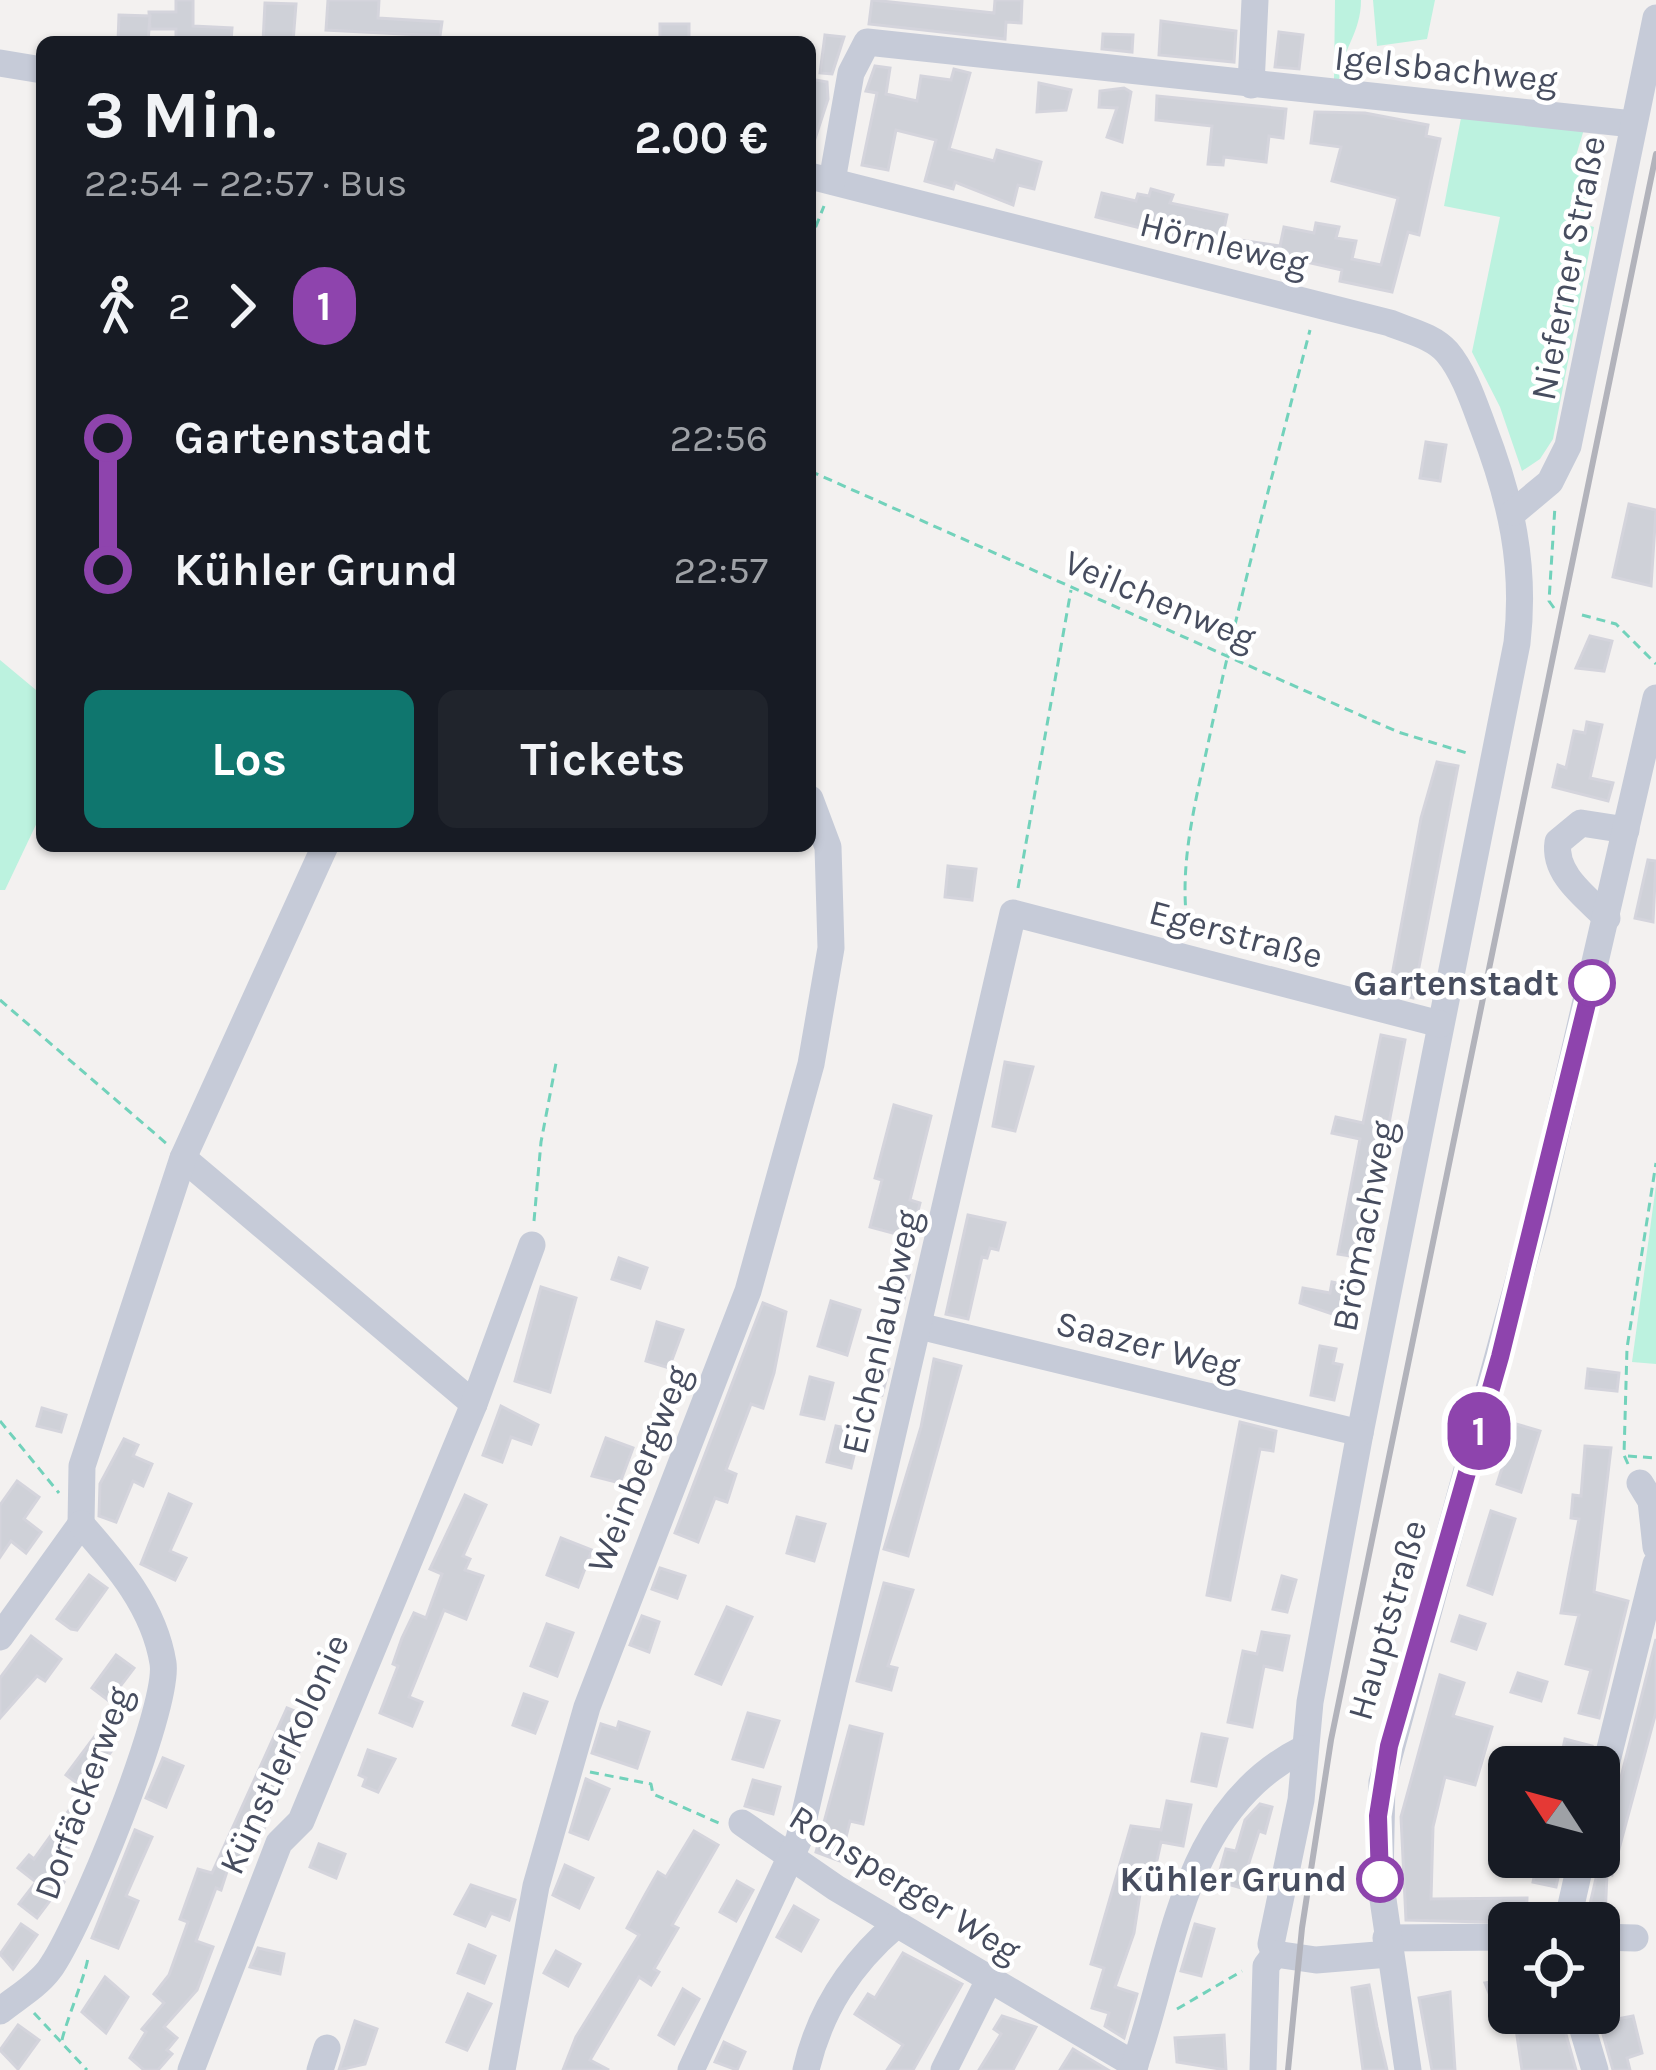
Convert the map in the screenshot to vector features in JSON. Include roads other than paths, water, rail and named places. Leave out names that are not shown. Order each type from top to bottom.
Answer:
[{"type":"street","points":[[1251,85],[1255,0]]},
{"type":"street","name":"Nieferner Straße","points":[[1514,512],[1550,482],[1576,415],[1656,18]]},
{"type":"street","name":"Igelsbachweg","points":[[821,178],[851,73],[867,42],[1633,124]]},
{"type":"street","points":[[0,63],[36,69]]},
{"type":"street","name":"Hörnleweg","points":[[821,178],[1390,323],[1433,340],[1448,353],[1473,400],[1514,512]]},
{"type":"street","name":"Brömachweg","points":[[1263,2070],[1266,1966],[1275,1954],[1275,1922],[1301,1800],[1303,1749],[1522,605],[1514,512]]},
{"type":"street","points":[[1607,918],[1656,698]]},
{"type":"street","name":"Weinbergweg","points":[[502,2070],[536,1886],[570,1768],[630,1588],[748,1291],[822,1016],[831,948],[831,893],[828,847],[816,815]]},
{"type":"street","points":[[1607,918],[1565,874],[1558,862],[1558,842],[1580,823],[1626,830]]},
{"type":"street","points":[[0,1637],[81,1524],[82,1466],[183,1158],[322,852]]},
{"type":"street","name":"Egerstraße","points":[[1013,913],[1440,1024]]},
{"type":"street","name":"Eichenlaubweg","points":[[691,2070],[791,1857],[1013,913]]},
{"type":"street","name":"Hauptstraße","points":[[1408,2070],[1388,1946],[1378,1816],[1389,1746],[1500,1357],[1607,918]]},
{"type":"street","points":[[183,1158],[474,1404]]},
{"type":"street","name":"Künstlerkolonie","points":[[191,2070],[279,1843],[302,1821],[474,1404],[532,1245]]},
{"type":"street","name":"Saazer Weg","points":[[919,1326],[1360,1433]]},
{"type":"street","points":[[1640,1484],[1652,1501],[1656,1547]]},
{"type":"street","name":"Dorfäckerweg","points":[[0,2011],[47,1973],[68,1937],[158,1716],[164,1668],[152,1619],[81,1524]]},
{"type":"street","points":[[1611,1746],[1656,1564]]},
{"type":"street","points":[[1134,2067],[1179,1899],[1203,1847],[1271,1767],[1303,1749]]},
{"type":"street","name":"Ronsperger Weg","points":[[742,1823],[896,1924],[1134,2067]]},
{"type":"street","points":[[806,2070],[827,2008],[857,1958],[896,1924]]},
{"type":"street","points":[[1620,1938],[1635,1938]]},
{"type":"street","points":[[1275,1954],[1316,1960],[1388,1946],[1488,1939]]},
{"type":"street","points":[[944,2070],[989,1979]]},
{"type":"street","points":[[1584,2034],[1594,2070]]},
{"type":"railway","points":[[1288,2070],[1302,1928],[1331,1740],[1656,154]]},
{"type":"place","name":"Gartenstadt","points":[[1592,983]]},
{"type":"place","name":"Kühler Grund","points":[[1380,1879]]}]
